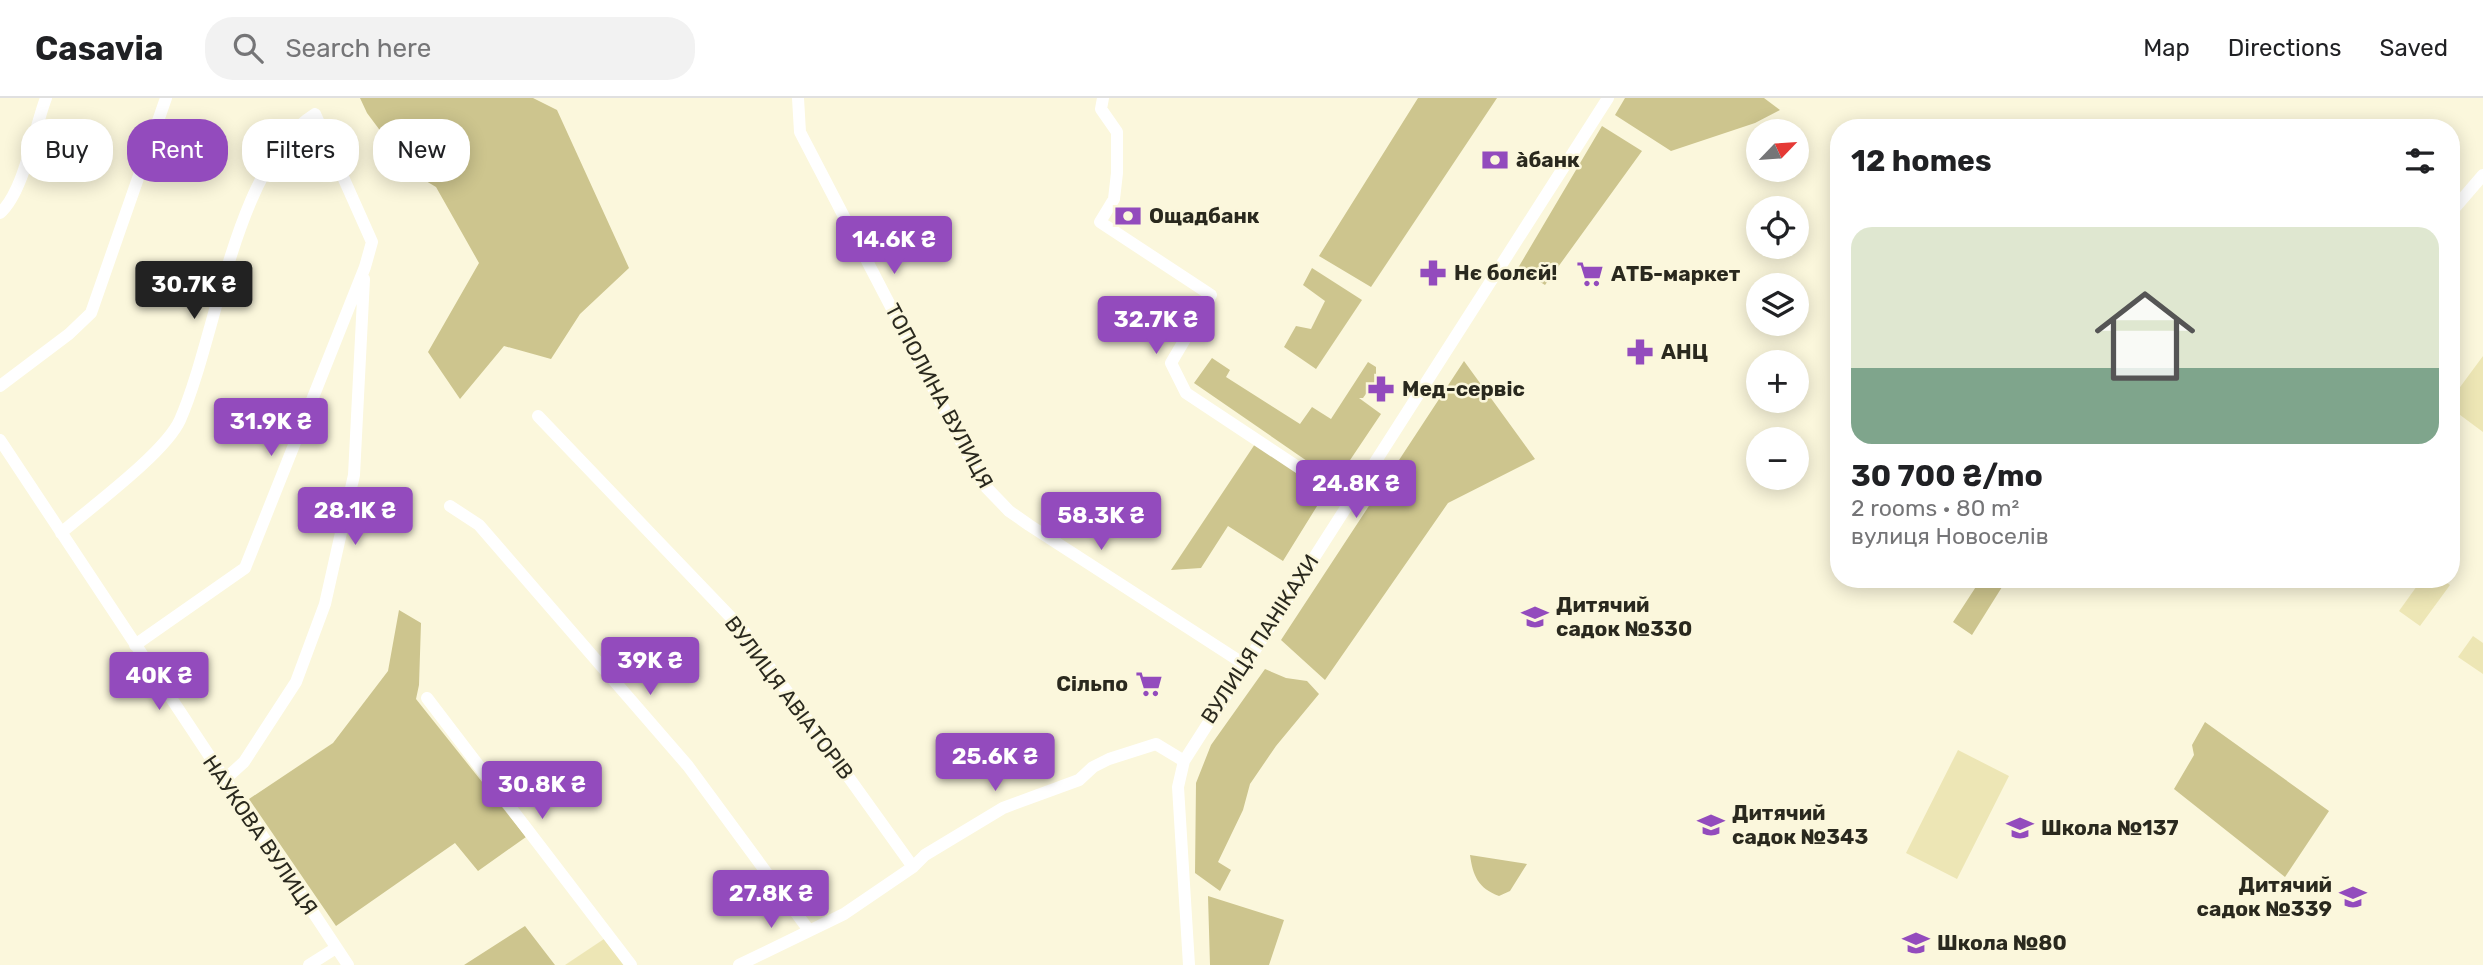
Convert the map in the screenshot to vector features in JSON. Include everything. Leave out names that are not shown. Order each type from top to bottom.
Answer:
[{"type":"street","points":[[0,213],[9,205],[16,190],[46,98]]},
{"type":"street","points":[[0,386],[69,334],[90,313],[166,98]]},
{"type":"street","name":"ТОПОЛИНА ВУЛИЦЯ","points":[[798,98],[800,132],[983,484],[1009,511],[1029,525],[1244,664]]},
{"type":"street","points":[[1103,98],[1101,109],[1117,132],[1117,173],[1114,199],[1100,222],[1211,295],[1171,363],[1186,393],[1349,500]]},
{"type":"street","name":"ВУЛИЦЯ ПАНІКАХИ","points":[[1189,965],[1178,788],[1184,761],[1608,98]]},
{"type":"street","points":[[61,533],[151,457],[179,421],[251,201],[287,139],[298,125],[315,114],[372,242],[365,267],[245,568],[135,645]]},
{"type":"street","points":[[2460,202],[2483,175]]},
{"type":"street","points":[[223,781],[244,762],[296,682],[325,604],[354,475],[365,267]]},
{"type":"street","name":"ВУЛИЦЯ АВІАТОРІВ","points":[[538,416],[743,631],[913,867]]},
{"type":"street","name":"НАУКОВА ВУЛИЦЯ","points":[[0,440],[223,781],[348,965]]},
{"type":"street","points":[[450,506],[479,525],[688,766],[808,929]]},
{"type":"street","points":[[427,698],[631,965]]},
{"type":"street","points":[[739,965],[808,929],[844,914],[913,867],[925,855],[1003,807],[1079,780],[1093,767],[1109,759],[1156,744],[1184,761]]},
{"type":"street","points":[[309,965],[336,948]]},
{"type":"shaded area","points":[[360,98],[533,98],[557,110],[629,268],[580,314],[551,359],[504,346],[460,399],[428,352],[479,263],[436,187],[428,182],[470,182],[470,119],[373,121]]},
{"type":"shaded area","points":[[1418,98],[1497,98],[1371,287],[1319,256]]},
{"type":"shaded area","points":[[1625,98],[1764,98],[1780,110],[1763,119],[1746,119],[1746,126],[1671,151],[1615,115]]},
{"type":"shaded area","points":[[1602,126],[1642,151],[1545,285],[1518,268]]},
{"type":"shaded area","points":[[1312,268],[1362,300],[1316,369],[1284,347],[1296,326],[1311,329],[1325,301],[1303,285]]},
{"type":"shaded area","points":[[2483,356],[2483,432],[2460,415],[2460,387]]},
{"type":"shaded area","points":[[1212,358],[1230,370],[1226,377],[1300,424],[1312,407],[1331,419],[1368,362],[1376,367],[1376,380],[1363,398],[1359,398],[1381,414],[1336,481],[1194,383]]},
{"type":"shaded area","points":[[1464,361],[1535,459],[1448,503],[1325,680],[1281,640]]},
{"type":"shaded area","points":[[1255,444],[1327,490],[1283,561],[1228,526],[1201,568],[1171,570]]},
{"type":"shaded area","points":[[1975,588],[2001,588],[1972,635],[1953,622]]},
{"type":"shaded area","points":[[2416,588],[2448,588],[2420,626],[2399,611]]},
{"type":"shaded area","points":[[399,610],[421,623],[416,699],[526,837],[478,871],[455,843],[336,926],[249,799],[333,743],[388,671]]},
{"type":"shaded area","points":[[2473,636],[2483,643],[2483,674],[2458,657]]},
{"type":"shaded area","points":[[1265,669],[1286,678],[1307,681],[1319,694],[1276,746],[1250,784],[1243,810],[1218,862],[1231,870],[1220,891],[1195,873],[1196,783],[1211,745]]},
{"type":"shaded area","points":[[2205,722],[2329,811],[2285,877],[2174,789],[2194,755],[2192,745]]},
{"type":"shaded area","points":[[1958,750],[2009,776],[1957,879],[1906,853]]},
{"type":"shaded area","points":[[1470,855],[1527,864],[1510,891],[1499,896],[1481,885]]},
{"type":"shaded area","points":[[1208,896],[1284,920],[1269,965],[1210,965]]},
{"type":"shaded area","points":[[525,926],[555,965],[464,965]]},
{"type":"shaded area","points":[[604,939],[625,965],[565,965]]},
{"type":"place","name":"а̀банк","points":[[1495,160]]},
{"type":"place","name":"Ощадбанк","points":[[1128,216]]},
{"type":"place","name":"Нє болєй!","points":[[1433,273]]},
{"type":"place","name":"АТБ-маркет","points":[[1590,274]]},
{"type":"place","name":"АНЦ","points":[[1640,352]]},
{"type":"place","name":"Мед-сервіс","points":[[1381,389]]},
{"type":"place","name":"Дитячий садок №330","points":[[1535,617]]},
{"type":"place","name":"Сільпо","points":[[1149,684]]},
{"type":"place","name":"Дитячий садок №343","points":[[1711,825]]},
{"type":"place","name":"Школа №137","points":[[2020,828]]},
{"type":"place","name":"Дитячий садок №339","points":[[2353,897]]},
{"type":"place","name":"Школа №80","points":[[1916,943]]}]
